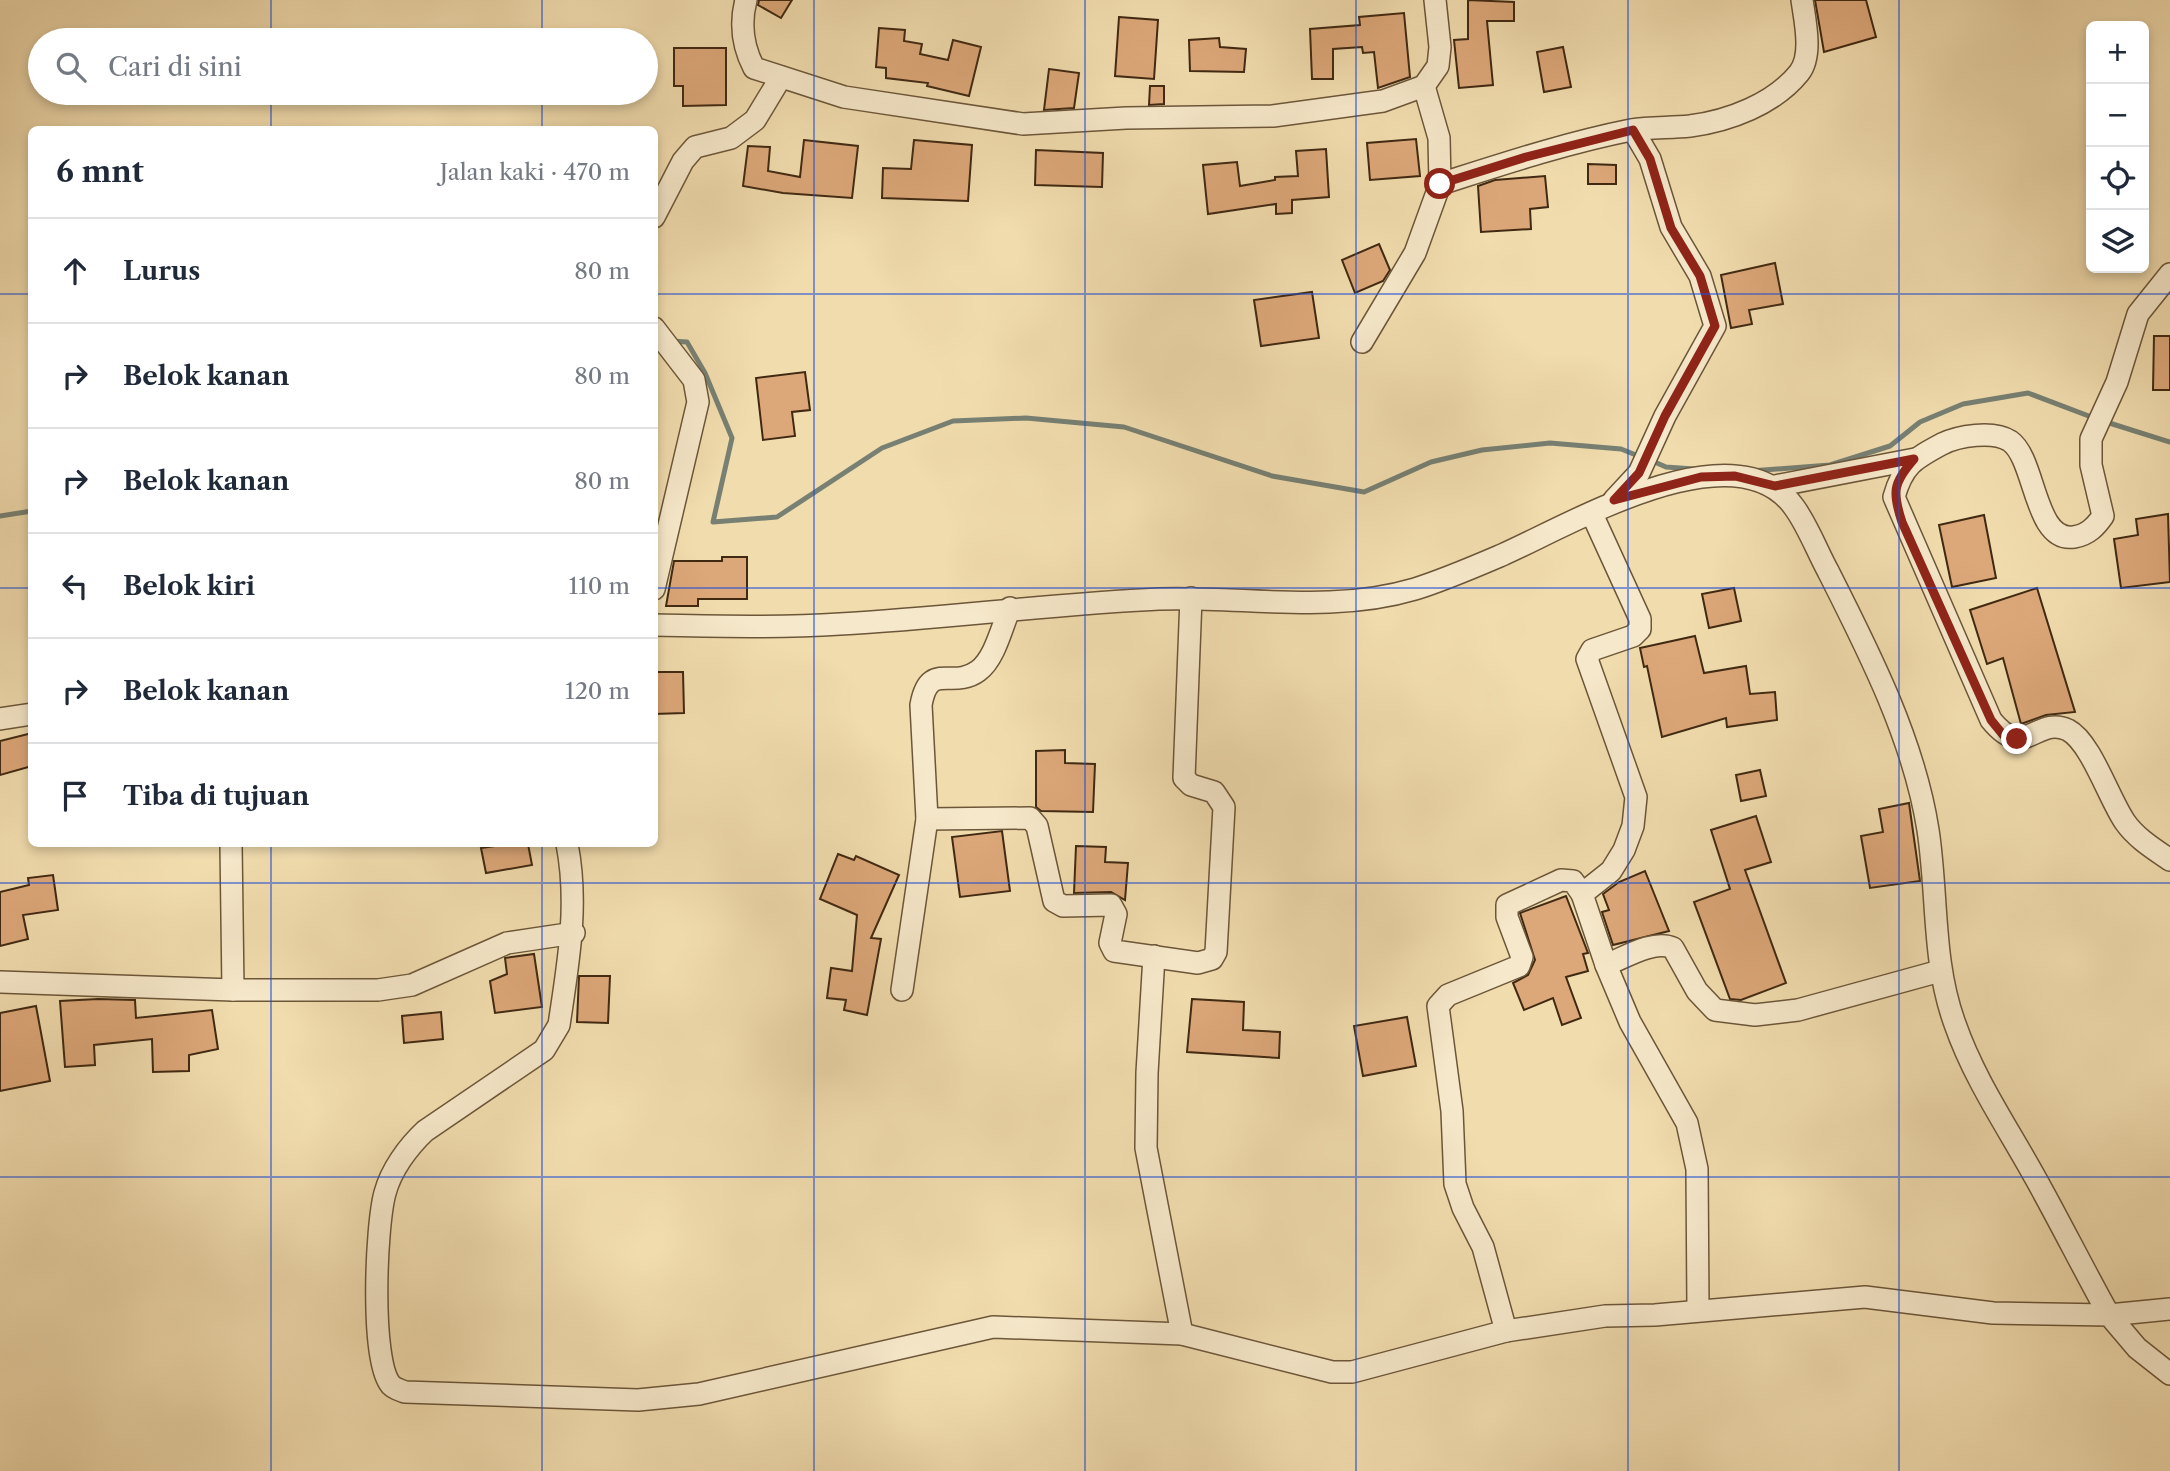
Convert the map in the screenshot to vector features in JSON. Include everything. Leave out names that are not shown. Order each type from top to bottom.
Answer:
[{"type":"street","points":[[746,0],[742,15],[746,54],[754,68],[844,97],[1023,124],[1126,117],[1273,116],[1383,101],[1424,86],[1437,66],[1440,47],[1435,0]]},
{"type":"street","points":[[1440,184],[1526,157],[1633,130],[1693,126],[1746,111],[1777,94],[1801,71],[1807,41],[1802,0]]},
{"type":"street","points":[[658,209],[683,162],[695,148],[731,138],[755,120],[781,77]]},
{"type":"street","points":[[1362,342],[1415,253],[1440,184],[1439,138],[1435,114],[1424,86]]},
{"type":"street","points":[[658,625],[714,627],[840,624],[1010,608],[1191,598],[1307,603],[1377,598],[1419,588],[1505,554],[1556,526],[1592,514],[1614,500],[1639,473],[1665,416],[1715,326],[1700,276],[1671,228],[1650,159],[1633,130]]},
{"type":"street","points":[[1614,500],[1701,477],[1735,476],[1775,486],[1914,459],[1952,439],[1991,435],[2010,441],[2024,460],[2050,528],[2064,537],[2074,538],[2096,526],[2103,516],[2091,465],[2091,439],[2117,382],[2138,314],[2170,274]]},
{"type":"street","points":[[658,572],[698,402],[694,380],[661,338]]},
{"type":"street","points":[[1914,459],[1900,475],[1894,497],[1991,720],[2004,736],[2017,739],[2055,727],[2068,730],[2081,741],[2125,823],[2148,845],[2170,860]]},
{"type":"street","points":[[1775,486],[1795,509],[1877,671],[1913,767],[1927,826],[1940,971],[1955,1024],[1986,1093],[2109,1315],[2137,1348],[2170,1374]]},
{"type":"street","points":[[1583,894],[1611,871],[1624,850],[1633,826],[1636,797],[1587,659],[1592,650],[1633,636],[1640,629],[1640,619],[1592,514]]},
{"type":"street","points":[[927,819],[1030,818],[1037,825],[1054,901],[1063,906],[1111,905],[1116,914],[1110,943],[1114,950],[1206,962],[1216,952],[1224,807],[1214,792],[1191,785],[1184,774],[1191,598]]},
{"type":"street","points":[[902,990],[927,819],[921,705],[924,687],[934,678],[966,676],[977,672],[986,664],[1010,608]]},
{"type":"street","points":[[0,719],[28,715]]},
{"type":"street","points":[[231,847],[233,990]]},
{"type":"street","points":[[568,847],[572,868],[574,933],[559,1025],[553,1039],[544,1050],[481,1090],[425,1131],[409,1146],[385,1191],[379,1222],[377,1323],[386,1378],[396,1389],[638,1400],[699,1394],[993,1326],[1182,1335],[1342,1373],[1369,1369],[1506,1331],[1605,1316],[1655,1315],[1698,1309],[1865,1297],[1993,1313],[2109,1315],[2170,1309]]},
{"type":"street","points":[[1506,1331],[1483,1247],[1463,1208],[1455,1184],[1452,1111],[1438,1006],[1448,995],[1519,966],[1522,957],[1507,917],[1507,905],[1560,880],[1573,881],[1583,894],[1606,965],[1630,1022],[1687,1123],[1697,1169],[1698,1309]]},
{"type":"street","points":[[0,982],[233,990],[378,990],[412,985],[507,943],[574,933]]},
{"type":"street","points":[[1606,965],[1657,945],[1667,946],[1673,948],[1697,991],[1715,1010],[1755,1014],[1798,1010],[1940,971]]},
{"type":"street","points":[[1154,956],[1146,1147],[1182,1335]]},
{"type":"building","points":[[759,0],[792,0],[781,18],[758,5]]},
{"type":"building","points":[[1468,0],[1514,2],[1514,21],[1487,21],[1493,85],[1459,88],[1454,40],[1468,39]]},
{"type":"building","points":[[1815,0],[1866,0],[1876,37],[1824,52]]},
{"type":"building","points":[[1404,13],[1410,77],[1378,88],[1374,52],[1363,53],[1362,47],[1333,49],[1333,79],[1312,79],[1310,29],[1360,25],[1359,17]]},
{"type":"building","points":[[1119,17],[1158,20],[1154,79],[1115,76]]},
{"type":"building","points":[[879,28],[905,30],[904,41],[922,44],[920,54],[948,60],[953,40],[981,47],[969,96],[927,86],[928,83],[886,78],[886,68],[876,67]]},
{"type":"building","points":[[1219,38],[1220,47],[1246,49],[1244,72],[1190,71],[1189,40]]},
{"type":"building","points":[[1563,47],[1571,87],[1544,92],[1537,52]]},
{"type":"building","points":[[674,48],[726,48],[726,105],[683,106],[683,86],[674,86]]},
{"type":"building","points":[[1049,69],[1079,73],[1074,108],[1044,110]]},
{"type":"building","points":[[1150,86],[1164,86],[1164,104],[1149,105]]},
{"type":"building","points":[[1416,139],[1420,176],[1370,180],[1367,143]]},
{"type":"building","points":[[804,140],[858,146],[852,198],[783,193],[743,186],[748,146],[770,147],[768,171],[800,177]]},
{"type":"building","points":[[914,140],[972,145],[968,201],[882,198],[883,168],[911,169]]},
{"type":"building","points":[[1326,149],[1329,197],[1292,200],[1292,213],[1276,214],[1276,204],[1208,214],[1203,165],[1237,162],[1240,186],[1275,180],[1275,177],[1298,176],[1296,151]]},
{"type":"building","points":[[1036,150],[1103,153],[1102,187],[1035,185]]},
{"type":"building","points":[[1588,164],[1616,165],[1616,184],[1588,184]]},
{"type":"building","points":[[1545,176],[1548,207],[1530,209],[1531,229],[1481,232],[1478,186],[1495,180]]},
{"type":"building","points":[[1379,244],[1390,270],[1383,281],[1355,293],[1342,260]]},
{"type":"building","points":[[1775,263],[1783,304],[1749,310],[1752,324],[1731,328],[1721,275]]},
{"type":"building","points":[[1312,292],[1319,338],[1261,346],[1254,300]]},
{"type":"building","points":[[2154,336],[2170,336],[2170,390],[2153,390]]},
{"type":"building","points":[[805,372],[810,410],[792,412],[795,436],[763,440],[756,378]]},
{"type":"building","points":[[2168,514],[2170,582],[2121,588],[2114,539],[2138,535],[2136,519]]},
{"type":"building","points":[[1984,515],[1996,578],[1952,587],[1939,525]]},
{"type":"building","points":[[722,557],[747,557],[747,599],[698,599],[698,606],[666,606],[674,561],[722,561]]},
{"type":"building","points":[[1734,588],[1741,621],[1709,628],[1702,594]]},
{"type":"building","points":[[2037,588],[2075,712],[2046,715],[2021,724],[2003,658],[1987,664],[1970,610]]},
{"type":"building","points":[[1695,636],[1704,673],[1746,666],[1750,694],[1775,692],[1777,720],[1727,727],[1726,718],[1662,737],[1647,666],[1644,667],[1640,648]]},
{"type":"building","points":[[658,672],[683,672],[684,713],[658,714]]},
{"type":"building","points":[[28,734],[28,767],[0,775],[0,741]]},
{"type":"building","points":[[1065,750],[1065,763],[1095,764],[1093,812],[1041,811],[1036,807],[1036,751]]},
{"type":"building","points":[[1760,770],[1766,796],[1741,801],[1736,775]]},
{"type":"building","points":[[1909,803],[1920,881],[1870,888],[1861,836],[1883,832],[1879,809]]},
{"type":"building","points":[[1756,816],[1771,862],[1745,870],[1786,983],[1741,1000],[1730,999],[1694,902],[1730,889],[1711,830]]},
{"type":"building","points":[[1002,831],[1010,891],[960,897],[952,837]]},
{"type":"building","points":[[1076,846],[1106,847],[1105,862],[1128,863],[1125,900],[1111,892],[1074,893]]},
{"type":"building","points":[[529,847],[532,865],[486,873],[481,848]]},
{"type":"building","points":[[838,854],[854,860],[856,856],[899,875],[871,938],[881,939],[867,1015],[844,1010],[846,1000],[827,998],[831,968],[852,971],[857,915],[820,899]]},
{"type":"building","points":[[1645,871],[1669,931],[1613,945],[1602,912],[1609,910],[1603,894],[1619,882]]},
{"type":"building","points":[[53,875],[58,910],[23,915],[28,939],[0,946],[0,892],[29,885],[28,878]]},
{"type":"building","points":[[1566,896],[1588,953],[1583,954],[1588,971],[1566,977],[1581,1018],[1562,1025],[1553,998],[1524,1010],[1513,983],[1528,975],[1535,960],[1520,913]]},
{"type":"building","points":[[534,954],[542,1007],[495,1013],[490,981],[507,974],[505,958]]},
{"type":"building","points":[[579,976],[610,976],[608,1023],[577,1022]]},
{"type":"building","points":[[1192,999],[1244,1002],[1243,1030],[1280,1032],[1279,1058],[1187,1052]]},
{"type":"building","points":[[135,1000],[136,1018],[212,1010],[218,1049],[189,1055],[189,1071],[153,1072],[152,1039],[94,1045],[95,1065],[65,1067],[60,1001]]},
{"type":"building","points":[[36,1006],[50,1081],[0,1091],[0,1013]]},
{"type":"building","points":[[441,1012],[443,1039],[404,1043],[402,1016]]},
{"type":"building","points":[[1407,1017],[1416,1066],[1363,1076],[1354,1026]]},
{"type":"waterway","points":[[671,341],[687,342],[705,373],[732,438],[713,522],[777,517],[882,448],[953,421],[1026,418],[1124,427],[1272,476],[1364,492],[1431,462],[1482,450],[1550,443],[1621,449],[1641,457]]},
{"type":"waterway","points":[[1750,471],[1830,465],[1890,446],[1920,422],[1963,404],[2028,393],[2094,418]]},
{"type":"waterway","points":[[2103,421],[2170,442]]},
{"type":"waterway","points":[[1650,460],[1666,467],[1694,469]]},
{"type":"waterway","points":[[0,516],[28,512]]},
{"type":"route","points":[[1440,184],[1526,157],[1633,130],[1642,141],[1650,159],[1671,228],[1700,276],[1711,305],[1715,326],[1665,416],[1639,473],[1614,500],[1701,477],[1735,476],[1775,486],[1914,459],[1900,475],[1894,497],[1902,522],[1991,720],[2004,736],[2017,739]]}]
